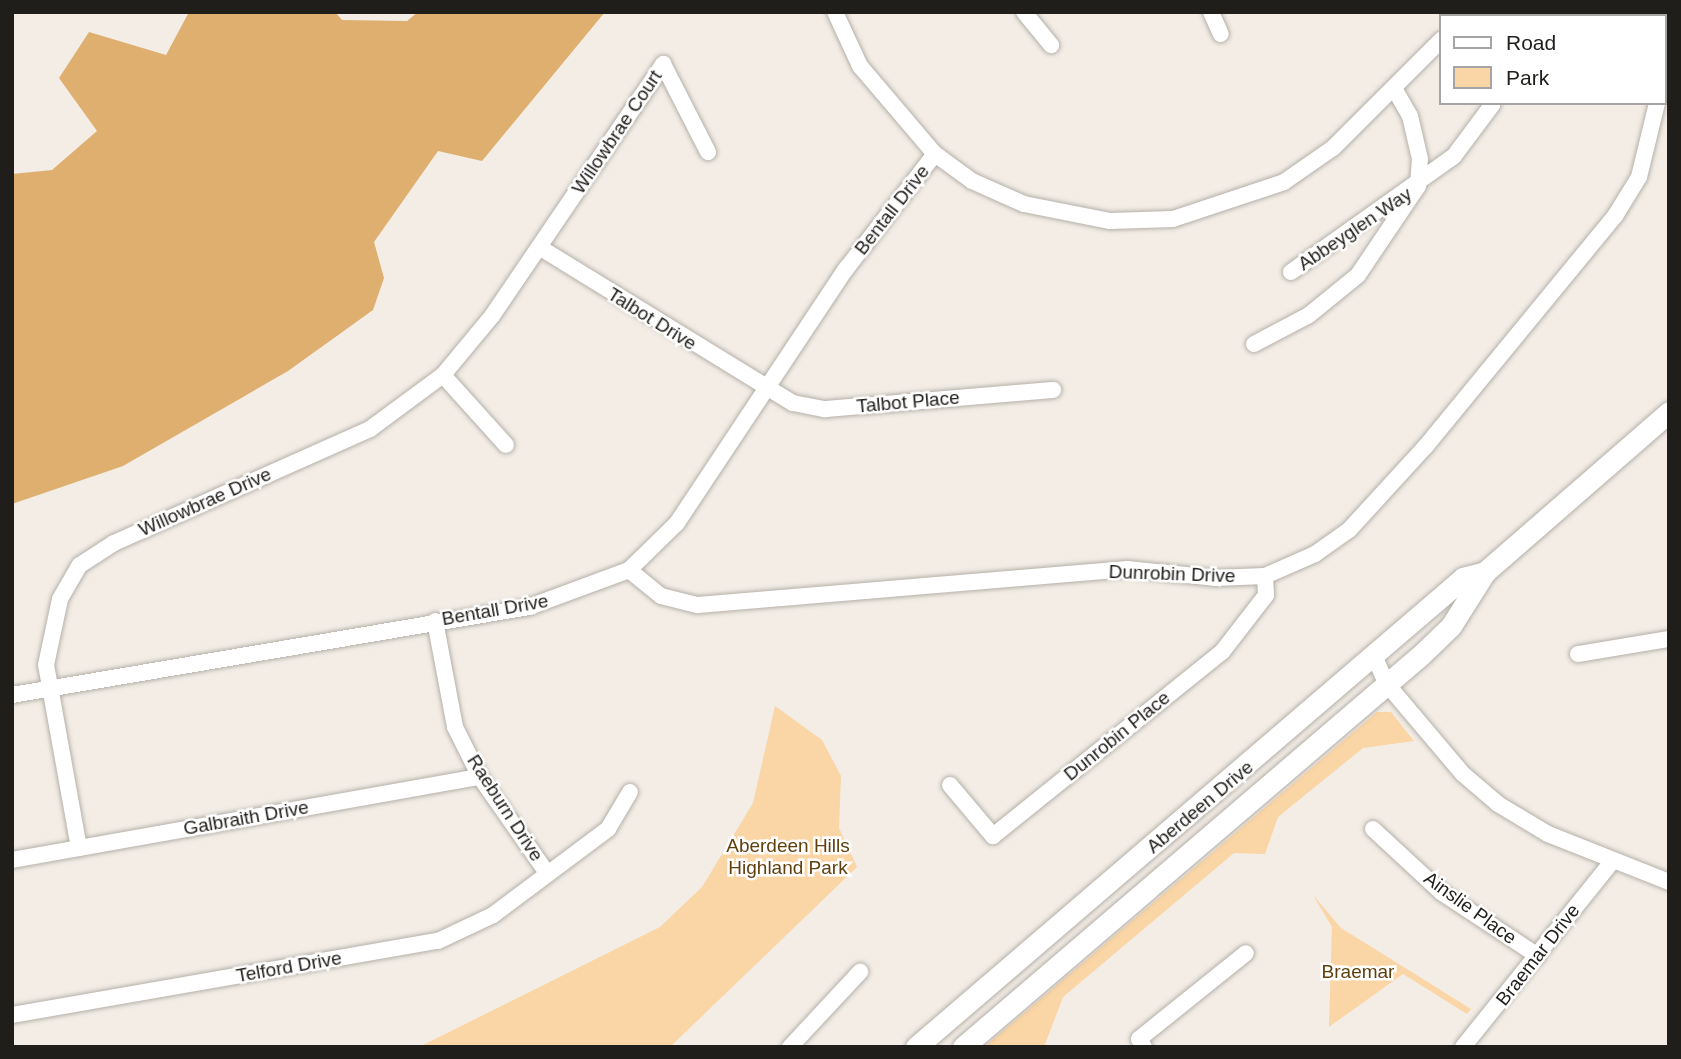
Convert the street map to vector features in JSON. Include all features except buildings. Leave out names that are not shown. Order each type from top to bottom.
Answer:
[{"type":"main road","name":"Aberdeen Drive","points":[[963,1047],[1451,626],[1485,572],[1669,412]]},
{"type":"main road","name":"Aberdeen Drive","points":[[916,1047],[1375,658],[1463,578],[1485,572]]},
{"type":"street","points":[[835,12],[860,66],[935,154],[972,181],[1024,204],[1110,221],[1173,219],[1284,182],[1333,148],[1440,41]]},
{"type":"street","points":[[1024,12],[1051,45]]},
{"type":"street","points":[[1212,12],[1221,34]]},
{"type":"street","name":"Willowbrae Court","points":[[539,247],[663,64],[708,152]]},
{"type":"street","name":"Abbeyglen Way","points":[[1254,344],[1308,315],[1358,275],[1418,186],[1420,159],[1410,116],[1394,88]]},
{"type":"street","name":"Abbeyglen Way","points":[[1291,272],[1418,186],[1454,156],[1492,105]]},
{"type":"street","name":"Dunrobin Drive","points":[[629,570],[661,596],[698,605],[1127,569],[1215,578],[1265,576],[1315,554],[1349,530],[1569,276],[1639,177],[1657,105]]},
{"type":"street","name":"Bentall Drive","points":[[12,695],[529,607],[629,570],[677,523],[846,269],[935,154]]},
{"type":"street","name":"Willowbrae Drive","points":[[79,848],[49,690],[51,628],[80,565],[114,543],[370,429],[443,375],[539,247]]},
{"type":"street","name":"Talbot Drive","points":[[539,247],[766,391]]},
{"type":"street","points":[[443,375],[506,445]]},
{"type":"street","name":"Talbot Place","points":[[766,391],[825,409],[1054,390]]},
{"type":"street","name":"Dunrobin Place","points":[[950,785],[993,836],[1222,652],[1266,596],[1265,576]]},
{"type":"street","name":"Raeburn Drive","points":[[435,621],[455,727],[480,777],[547,873]]},
{"type":"street","points":[[1578,654],[1669,639]]},
{"type":"street","points":[[1375,658],[1387,682],[1462,774],[1499,804],[1612,862],[1669,882]]},
{"type":"street","name":"Galbraith Drive","points":[[12,860],[480,777]]},
{"type":"street","name":"Telford Drive","points":[[12,1015],[438,942],[493,915],[608,830],[629,792]]},
{"type":"street","name":"Ainslie Place","points":[[1373,829],[1441,892],[1538,956]]},
{"type":"street","name":"Braemar Drive","points":[[1463,1047],[1612,862]]},
{"type":"street","points":[[1144,1047],[1139,1039],[1246,953]]},
{"type":"street","points":[[790,1047],[860,972]]},
{"type":"green space","name":"Aberdeen Hills Highland Park","points":[[775,706],[822,740],[841,776],[839,828],[857,867],[670,1047],[419,1047],[660,927],[702,887],[753,803]]},
{"type":"green space","points":[[1377,712],[1391,712],[1414,741],[1363,748],[1278,817],[1265,854],[1234,853],[1063,997],[1044,1047],[984,1047]]},
{"type":"green space","name":"Braemar","points":[[1313,895],[1341,928],[1471,1009],[1467,1014],[1403,974],[1329,1027],[1332,927]]},
{"type":"shaded area","points":[[189,12],[335,12],[342,20],[407,21],[418,12],[605,12],[482,161],[438,151],[374,242],[384,278],[373,310],[288,371],[123,466],[12,504],[12,174],[52,170],[97,131],[59,78],[89,32],[166,55]]}]
